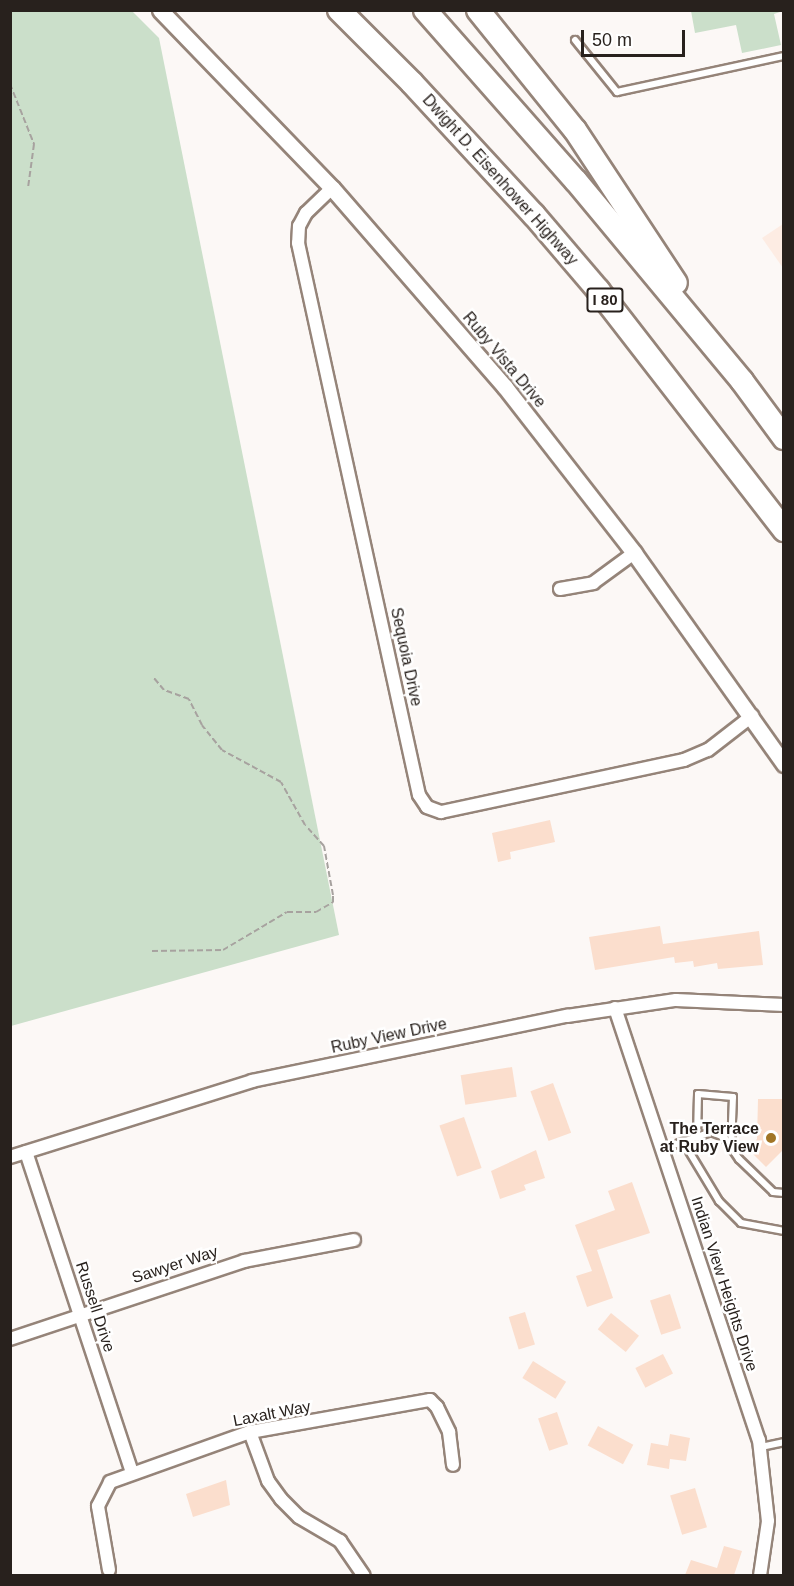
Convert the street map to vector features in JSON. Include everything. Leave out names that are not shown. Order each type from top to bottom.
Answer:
[{"type":"highway","points":[[328,10],[412,82]]},
{"type":"highway","name":"Dwight D. Eisenhower Highway","points":[[339,10],[412,82],[598,290],[783,530]]},
{"type":"highway","points":[[425,10],[576,181],[742,381]]},
{"type":"highway","points":[[478,10],[575,130],[742,381],[783,438]]},
{"type":"street","name":"Ruby Vista Drive","points":[[160,10],[332,188],[505,387],[634,553],[752,716],[783,764]]},
{"type":"street","name":"Sequoia Drive","points":[[332,188],[306,213],[299,226],[298,243],[419,795],[427,807],[441,812],[684,760],[708,750],[752,716]]},
{"type":"street","points":[[560,589],[593,583],[634,553]]},
{"type":"street","name":"Ruby View Drive","points":[[10,1157],[252,1081],[615,1008],[676,1000],[783,1005]]},
{"type":"street","name":"Indian View Heights Drive","points":[[615,1008],[760,1448],[768,1521],[760,1575]]},
{"type":"street","name":"Russell Drive","points":[[26,1152],[132,1473]]},
{"type":"street","name":"Sawyer Way","points":[[10,1339],[244,1261],[354,1240]]},
{"type":"street","name":"Laxalt Way","points":[[109,1570],[99,1506],[110,1482],[250,1432],[430,1400],[438,1407],[449,1432],[453,1466]]},
{"type":"street","points":[[250,1432],[268,1481],[281,1500],[299,1517],[340,1541],[364,1575]]},
{"type":"lane","points":[[575,40],[617,92],[783,56]]},
{"type":"lane","points":[[697,1138],[698,1094],[733,1097],[731,1147]]},
{"type":"lane","points":[[662,1150],[711,1132],[724,1137],[773,1192],[783,1193]]},
{"type":"lane","points":[[684,1143],[719,1201],[741,1223],[783,1231]]},
{"type":"lane","points":[[760,1448],[783,1442]]},
{"type":"path","points":[[10,84],[34,144],[28,188]]},
{"type":"path","points":[[152,951],[223,950],[287,912],[316,912],[333,902],[324,846],[305,825],[281,782],[222,750],[202,725],[189,699],[164,690],[154,678]]},
{"type":"shaded area","points":[[783,224],[783,268],[762,238]]},
{"type":"green space","points":[[11,10],[132,11],[159,38],[339,935],[11,1026]]},
{"type":"green space","points":[[691,11],[783,11],[774,14],[781,45],[742,53],[736,25],[695,33]]},
{"type":"building","points":[[550,820],[555,842],[510,852],[511,859],[498,862],[492,833]]},
{"type":"building","points":[[660,926],[663,944],[759,931],[763,965],[718,969],[717,963],[694,967],[693,961],[675,963],[674,957],[595,970],[589,937]]},
{"type":"building","points":[[512,1067],[517,1097],[465,1105],[461,1075]]},
{"type":"building","points":[[553,1083],[571,1133],[549,1141],[530,1091]]},
{"type":"building","name":"The Terrace at Ruby View","points":[[758,1099],[783,1099],[783,1150],[766,1167],[748,1149],[757,1139]]},
{"type":"building","points":[[464,1117],[482,1168],[457,1177],[439,1125]]},
{"type":"building","points":[[536,1150],[545,1178],[524,1185],[526,1190],[500,1199],[491,1171]]},
{"type":"building","points":[[632,1182],[650,1233],[597,1250],[613,1298],[587,1307],[576,1276],[592,1271],[575,1225],[615,1210],[608,1191]]},
{"type":"building","points":[[670,1294],[681,1328],[661,1335],[650,1300]]},
{"type":"building","points":[[525,1312],[535,1345],[519,1349],[509,1317]]},
{"type":"building","points":[[611,1313],[639,1336],[626,1352],[598,1329]]},
{"type":"building","points":[[663,1354],[673,1374],[645,1388],[635,1368]]},
{"type":"building","points":[[533,1361],[566,1382],[555,1399],[522,1378]]},
{"type":"building","points":[[557,1412],[568,1444],[549,1451],[538,1419]]},
{"type":"building","points":[[598,1426],[633,1445],[623,1464],[588,1445]]},
{"type":"building","points":[[670,1434],[690,1438],[686,1461],[670,1459],[669,1469],[647,1465],[651,1443],[668,1446]]},
{"type":"building","points":[[226,1480],[230,1505],[193,1517],[186,1494]]},
{"type":"building","points":[[695,1488],[707,1527],[682,1535],[670,1496]]},
{"type":"building","points":[[724,1546],[742,1551],[734,1575],[685,1575],[691,1560],[717,1568]]},
{"type":"place","name":"The Terrace at Ruby View","points":[[771,1138]]}]
